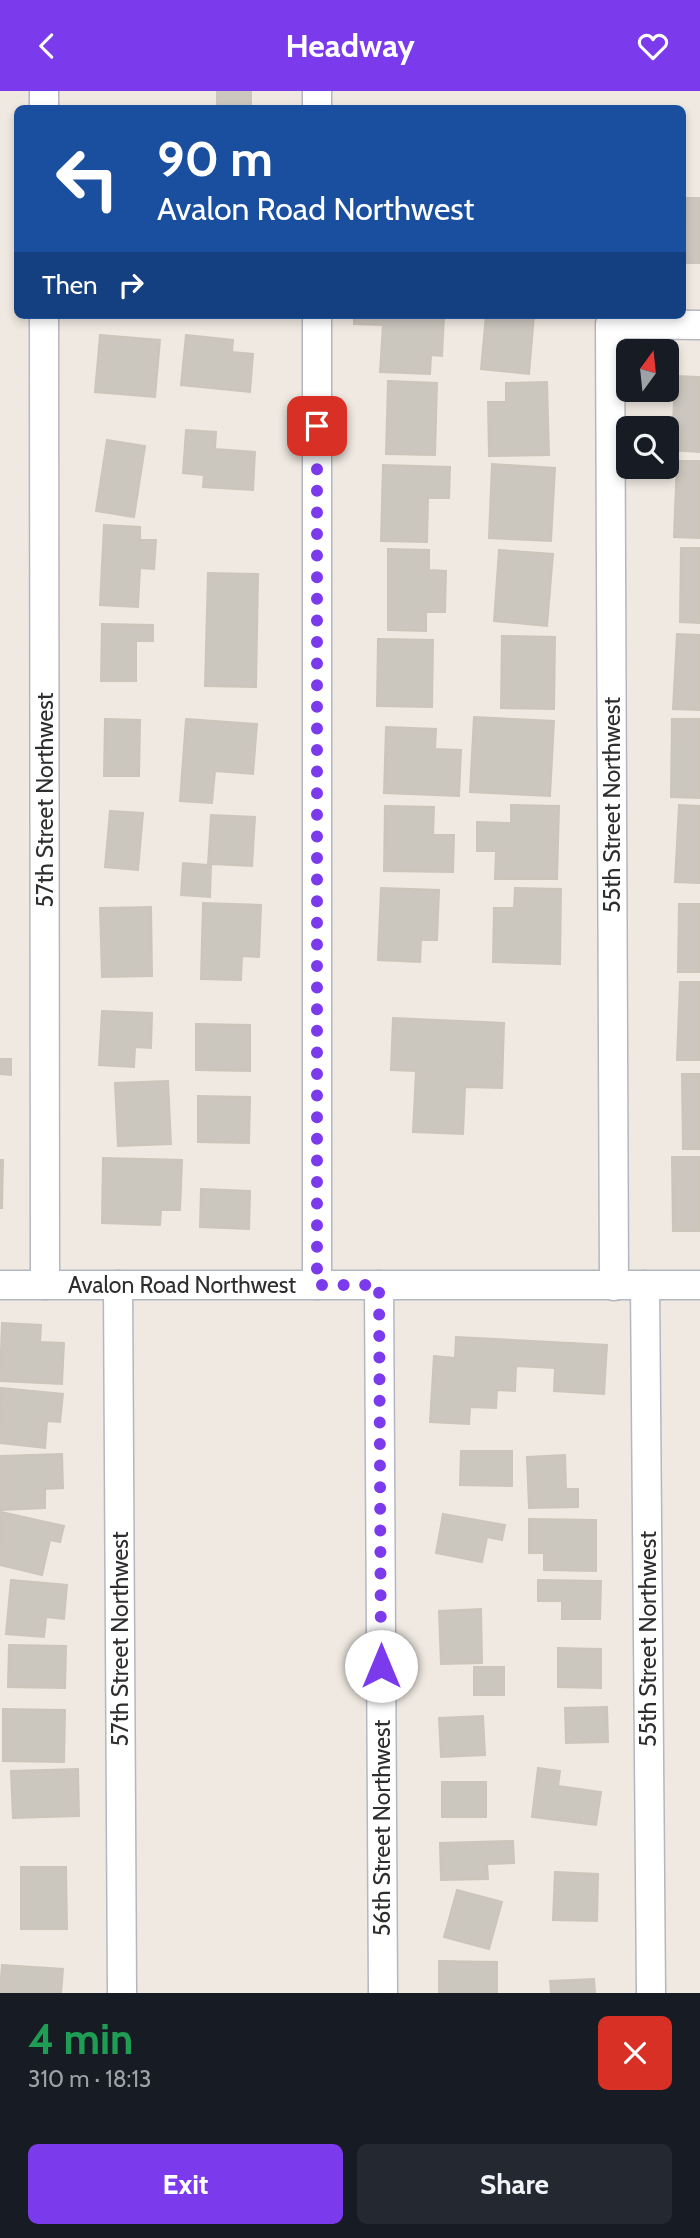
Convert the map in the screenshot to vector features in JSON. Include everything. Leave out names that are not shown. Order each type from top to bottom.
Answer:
[{"type":"street","name":"57th Street Northwest","points":[[44,319],[45,1285]]},
{"type":"street","points":[[317,319],[317,1285]]},
{"type":"street","name":"55th Street Northwest","points":[[614,1286],[610,324],[700,325]]},
{"type":"street","name":"Avalon Road Northwest","points":[[0,1285],[700,1285]]},
{"type":"street","name":"57th Street Northwest","points":[[118,1285],[122,1993]]},
{"type":"street","name":"56th Street Northwest","points":[[379,1285],[383,1993]]},
{"type":"street","name":"55th Street Northwest","points":[[645,1285],[651,1993]]},
{"type":"building","points":[[217,91],[251,91],[251,105],[217,105]]},
{"type":"building","points":[[686,198],[700,198],[700,263],[686,263]]},
{"type":"building","points":[[354,319],[444,319],[442,356],[431,355],[430,374],[380,372],[383,325],[354,324]]},
{"type":"building","points":[[486,319],[534,319],[529,374],[481,369]]},
{"type":"building","points":[[100,335],[160,340],[155,397],[95,392]]},
{"type":"building","points":[[186,335],[233,340],[232,352],[253,354],[250,392],[181,385]]},
{"type":"building","points":[[679,376],[700,377],[700,452],[679,450],[679,416],[673,416],[674,403],[679,403]]},
{"type":"building","points":[[388,381],[437,383],[435,455],[386,454]]},
{"type":"building","points":[[547,382],[549,455],[489,456],[488,402],[506,402],[506,383]]},
{"type":"building","points":[[186,430],[216,432],[215,449],[255,452],[253,490],[203,487],[204,475],[183,473]]},
{"type":"building","points":[[107,440],[145,446],[134,517],[96,511]]},
{"type":"building","points":[[679,461],[700,461],[700,538],[674,537]]},
{"type":"building","points":[[492,464],[555,468],[551,541],[489,538]]},
{"type":"building","points":[[383,465],[450,467],[449,498],[428,498],[427,542],[381,541]]},
{"type":"building","points":[[104,525],[140,527],[140,540],[156,540],[154,569],[140,568],[138,607],[100,605]]},
{"type":"building","points":[[681,548],[700,548],[700,623],[680,622]]},
{"type":"building","points":[[388,549],[429,550],[429,570],[446,571],[445,612],[426,612],[426,631],[388,630]]},
{"type":"building","points":[[499,550],[553,554],[547,626],[494,621]]},
{"type":"building","points":[[208,573],[258,574],[256,687],[205,686]]},
{"type":"building","points":[[102,624],[153,625],[153,641],[136,641],[136,681],[101,681]]},
{"type":"building","points":[[677,634],[700,635],[700,710],[673,709]]},
{"type":"building","points":[[502,636],[555,637],[554,709],[501,708]]},
{"type":"building","points":[[378,639],[433,640],[432,707],[377,706]]},
{"type":"building","points":[[474,717],[554,721],[550,796],[470,792]]},
{"type":"building","points":[[105,719],[140,720],[139,776],[104,776]]},
{"type":"building","points":[[186,719],[257,724],[253,774],[215,771],[212,803],[180,801]]},
{"type":"building","points":[[672,719],[700,719],[700,798],[671,797]]},
{"type":"building","points":[[386,727],[436,729],[435,749],[461,750],[459,796],[384,793]]},
{"type":"building","points":[[511,805],[559,806],[557,879],[495,879],[496,851],[477,851],[477,822],[511,823]]},
{"type":"building","points":[[679,805],[700,806],[700,883],[675,882]]},
{"type":"building","points":[[385,806],[434,807],[433,835],[454,835],[453,872],[384,871]]},
{"type":"building","points":[[110,811],[143,813],[138,870],[105,867]]},
{"type":"building","points":[[211,815],[255,817],[252,866],[211,864],[210,897],[181,895],[183,863],[208,865]]},
{"type":"building","points":[[381,888],[439,890],[437,940],[421,940],[420,962],[378,960]]},
{"type":"building","points":[[515,888],[561,889],[560,964],[493,962],[494,908],[514,908]]},
{"type":"building","points":[[203,903],[261,905],[259,957],[242,956],[241,980],[201,979]]},
{"type":"building","points":[[679,904],[700,904],[700,972],[678,972]]},
{"type":"building","points":[[151,907],[152,976],[102,977],[100,908]]},
{"type":"building","points":[[680,982],[700,982],[700,1060],[677,1060]]},
{"type":"building","points":[[102,1011],[152,1013],[151,1048],[135,1047],[134,1067],[99,1065]]},
{"type":"building","points":[[393,1018],[504,1023],[502,1088],[465,1087],[463,1134],[413,1132],[416,1071],[391,1070]]},
{"type":"building","points":[[196,1024],[250,1025],[250,1071],[196,1070]]},
{"type":"building","points":[[0,1059],[11,1059],[11,1075],[0,1074]]},
{"type":"building","points":[[682,1074],[700,1074],[700,1149],[683,1149]]},
{"type":"building","points":[[168,1081],[171,1144],[118,1146],[115,1083]]},
{"type":"building","points":[[198,1096],[250,1097],[249,1143],[198,1142]]},
{"type":"building","points":[[672,1157],[700,1157],[700,1231],[673,1231]]},
{"type":"building","points":[[103,1158],[182,1160],[180,1210],[161,1210],[160,1225],[102,1223]]},
{"type":"building","points":[[0,1160],[3,1160],[2,1208],[0,1208]]},
{"type":"building","points":[[201,1189],[250,1191],[249,1229],[200,1227]]},
{"type":"building","points":[[2,1323],[41,1325],[40,1342],[64,1343],[62,1384],[0,1381]]},
{"type":"building","points":[[456,1337],[607,1345],[604,1394],[554,1391],[555,1368],[516,1366],[515,1391],[497,1390],[496,1408],[470,1407],[469,1424],[430,1422],[434,1356],[455,1358]]},
{"type":"building","points":[[1,1388],[63,1394],[60,1422],[47,1421],[45,1448],[0,1443]]},
{"type":"building","points":[[461,1451],[512,1451],[512,1486],[460,1485]]},
{"type":"building","points":[[62,1454],[63,1488],[45,1489],[45,1508],[0,1510],[0,1456]]},
{"type":"building","points":[[565,1455],[566,1489],[578,1489],[578,1507],[529,1508],[527,1457]]},
{"type":"building","points":[[1,1512],[64,1526],[60,1542],[50,1540],[42,1575],[0,1565]]},
{"type":"building","points":[[443,1514],[505,1525],[502,1540],[487,1537],[482,1562],[436,1553]]},
{"type":"building","points":[[529,1519],[596,1520],[596,1571],[544,1570],[544,1553],[529,1553]]},
{"type":"building","points":[[11,1580],[67,1585],[64,1619],[46,1617],[44,1637],[6,1634]]},
{"type":"building","points":[[538,1580],[601,1581],[600,1619],[562,1619],[562,1601],[538,1601]]},
{"type":"building","points":[[481,1609],[482,1663],[441,1664],[439,1611]]},
{"type":"building","points":[[9,1645],[66,1646],[65,1688],[8,1687]]},
{"type":"building","points":[[558,1648],[601,1649],[601,1688],[558,1687]]},
{"type":"building","points":[[474,1667],[504,1667],[504,1695],[474,1695]]},
{"type":"building","points":[[607,1707],[608,1742],[566,1743],[565,1708]]},
{"type":"building","points":[[3,1709],[65,1710],[64,1762],[3,1761]]},
{"type":"building","points":[[483,1716],[485,1755],[441,1757],[439,1718]]},
{"type":"building","points":[[538,1768],[560,1771],[558,1786],[601,1792],[596,1825],[532,1817]]},
{"type":"building","points":[[78,1769],[79,1816],[13,1818],[11,1771]]},
{"type":"building","points":[[442,1782],[486,1782],[486,1817],[442,1817]]},
{"type":"building","points":[[513,1841],[514,1863],[487,1864],[488,1879],[441,1880],[440,1843]]},
{"type":"building","points":[[21,1867],[66,1867],[67,1929],[21,1929]]},
{"type":"building","points":[[555,1872],[598,1874],[597,1921],[553,1920]]},
{"type":"building","points":[[457,1890],[502,1902],[489,1949],[444,1937]]},
{"type":"building","points":[[439,1961],[497,1962],[497,1993],[439,1993]]},
{"type":"building","points":[[2,1965],[63,1969],[61,1993],[0,1993]]},
{"type":"building","points":[[594,1979],[595,1993],[551,1993],[550,1981]]},
{"type":"route","points":[[317,426],[317,1285],[379,1285],[381,1666]]}]
